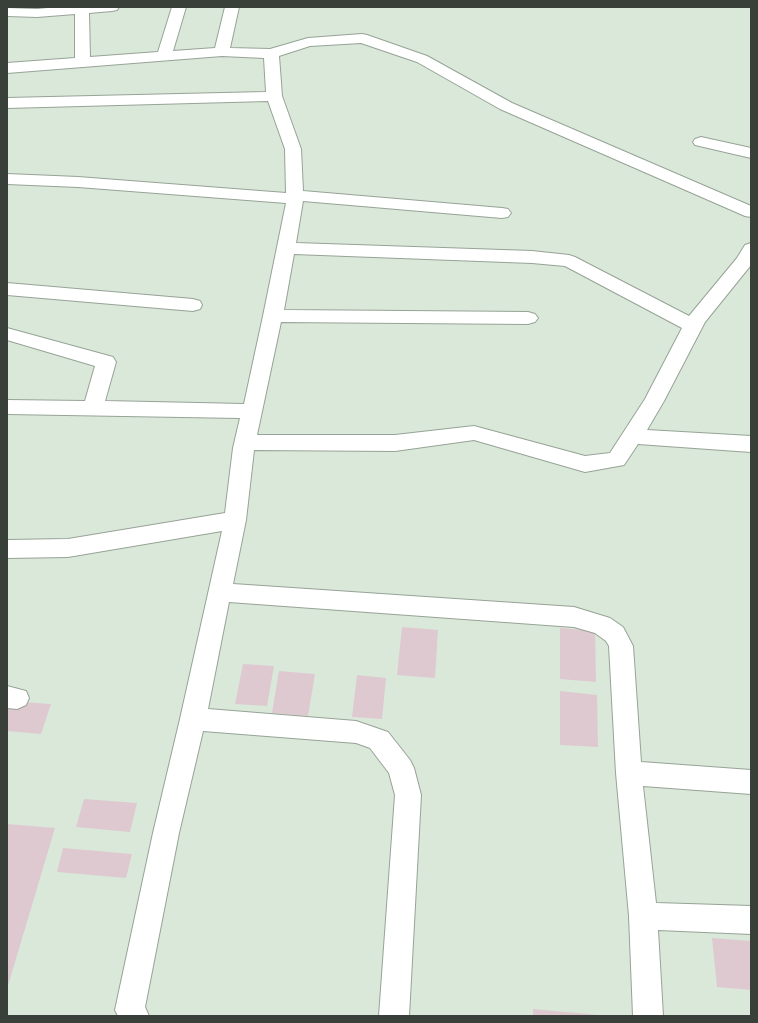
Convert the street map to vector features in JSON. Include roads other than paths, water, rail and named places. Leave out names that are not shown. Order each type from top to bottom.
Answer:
[{"type":"street","points":[[7,12],[37,13],[112,7]]},
{"type":"street","points":[[164,57],[180,7]]},
{"type":"street","points":[[222,52],[232,7]]},
{"type":"street","points":[[82,9],[83,63]]},
{"type":"street","points":[[7,68],[222,52],[271,54],[308,42],[362,38],[422,59],[506,106],[751,212]]},
{"type":"street","points":[[134,1016],[130,1010],[166,833],[193,719],[235,520],[245,442],[273,316],[294,197],[294,149],[274,96],[271,54]]},
{"type":"street","points":[[7,103],[274,96]]},
{"type":"street","points":[[701,142],[751,153]]},
{"type":"street","points":[[7,179],[78,182],[502,213]]},
{"type":"street","points":[[285,248],[532,257],[569,261],[693,326]]},
{"type":"street","points":[[245,442],[395,443],[474,433],[585,464],[617,460],[654,401],[697,319],[745,260],[751,249]]},
{"type":"street","points":[[7,289],[193,305]]},
{"type":"street","points":[[273,316],[528,318]]},
{"type":"street","points":[[7,334],[106,362],[92,408]]},
{"type":"street","points":[[7,407],[252,411]]},
{"type":"street","points":[[632,436],[751,444]]},
{"type":"street","points":[[7,549],[68,548],[235,520]]},
{"type":"street","points":[[219,592],[574,617],[602,625],[615,634],[621,646],[629,773],[643,916],[648,1016]]},
{"type":"street","points":[[193,719],[356,732],[379,740],[401,768],[408,794],[394,1016]]},
{"type":"street","points":[[629,773],[751,782]]},
{"type":"street","points":[[643,916],[751,920]]}]
